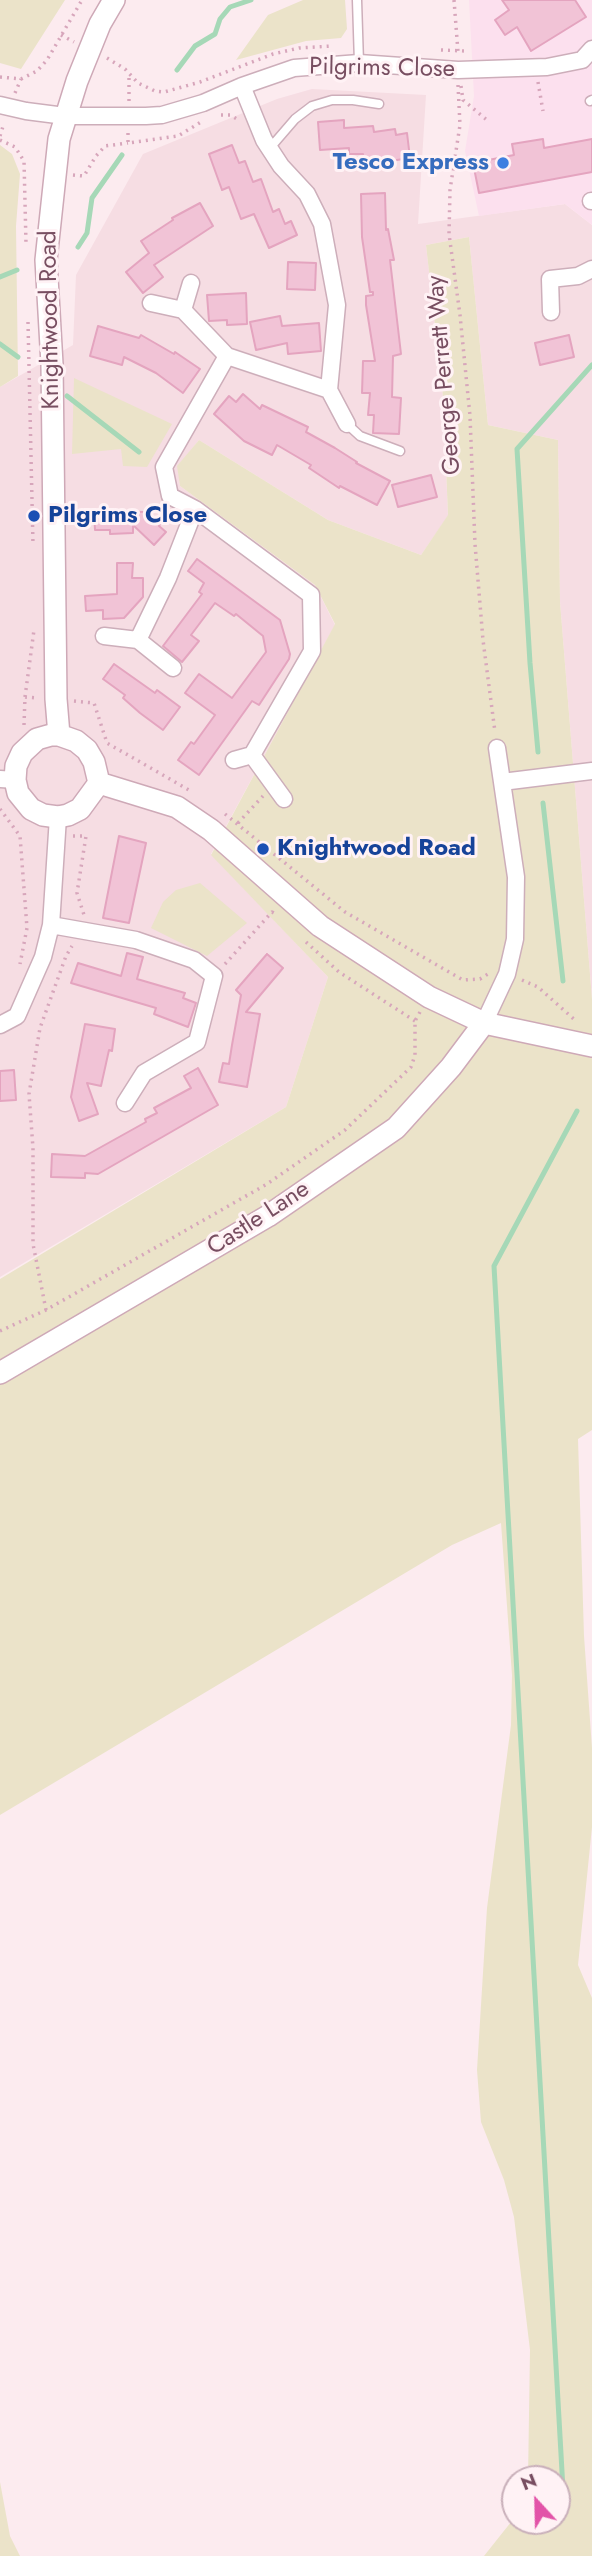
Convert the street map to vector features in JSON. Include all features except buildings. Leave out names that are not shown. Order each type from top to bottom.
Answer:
[{"type":"street","name":"Knightwood Road","points":[[59,735],[56,699],[52,364],[46,260],[53,174],[65,116],[100,24],[114,0]]},
{"type":"street","name":"Pilgrims Close","points":[[0,105],[65,116],[162,115],[203,103],[294,68],[359,63],[461,70],[536,68],[587,54],[592,73]]},
{"type":"street","points":[[242,86],[270,148],[281,166],[307,194],[322,224],[337,305],[329,390],[347,424]]},
{"type":"street","points":[[551,312],[550,279],[578,276],[592,270]]},
{"type":"street","points":[[183,310],[191,283]]},
{"type":"street","points":[[151,303],[183,310],[227,356],[329,390]]},
{"type":"street","points":[[227,356],[164,467],[170,496],[195,509],[311,596],[312,651],[252,755],[234,760]]},
{"type":"street","points":[[138,640],[168,578],[195,509]]},
{"type":"street","points":[[104,636],[138,640],[173,668]]},
{"type":"street","points":[[58,826],[31,809],[7,779],[22,753],[37,739],[59,735],[76,741],[87,750],[94,762],[99,783]]},
{"type":"street","points":[[484,1023],[507,974],[515,939],[516,877],[497,748]]},
{"type":"street","points":[[252,755],[284,799]]},
{"type":"street","points":[[502,782],[592,771]]},
{"type":"street","points":[[0,1025],[17,1016],[43,957],[51,925],[58,826],[68,815],[80,808],[99,783]]},
{"type":"street","points":[[99,783],[177,807],[211,830],[320,926],[429,997],[484,1023],[592,1046]]},
{"type":"street","points":[[51,925],[136,940],[194,960],[214,976],[197,1042],[144,1073],[125,1103]]},
{"type":"street","name":"Castle Lane","points":[[0,1373],[268,1216],[396,1128],[451,1067],[484,1023]]},
{"type":"lane","points":[[357,0],[359,63]]},
{"type":"lane","points":[[270,148],[295,119],[312,106],[332,100],[379,104]]},
{"type":"lane","points":[[347,424],[360,436],[400,451]]},
{"type":"path","points":[[0,77],[21,79],[37,71],[47,60],[82,0]]},
{"type":"path","name":"George Perrett Way","points":[[454,0],[461,70],[460,125],[450,190],[449,234],[470,416],[475,544],[483,640],[497,748]]},
{"type":"path","points":[[536,68],[543,111]]},
{"type":"path","points":[[461,70],[463,100],[488,121]]},
{"type":"path","points":[[0,141],[19,150],[25,172],[27,256]]},
{"type":"path","points":[[25,172],[84,176],[105,146],[128,143]]},
{"type":"path","points":[[28,319],[33,553]]},
{"type":"path","points":[[25,697],[34,627]]},
{"type":"path","points":[[107,743],[194,793]]},
{"type":"path","points":[[238,823],[273,785]]},
{"type":"path","points":[[0,808],[20,836],[27,928],[19,969]]},
{"type":"path","points":[[216,808],[238,823],[345,912],[442,970],[470,980],[480,979],[491,972],[507,974],[538,987],[574,1021],[583,1023]]},
{"type":"path","points":[[46,1310],[33,1244],[33,1148],[29,1094],[40,1028],[61,968],[74,942],[88,932],[77,893],[86,836],[58,826]]},
{"type":"path","points":[[214,976],[272,912],[282,920]]},
{"type":"path","points":[[301,937],[339,972],[415,1021]]},
{"type":"path","points":[[0,1331],[46,1310],[267,1184],[345,1130],[411,1067],[415,1055],[415,1021],[429,997]]},
{"type":"shaded area","points":[[0,0],[65,0],[21,69],[0,63]]},
{"type":"shaded area","points":[[303,0],[345,0],[347,29],[341,38],[306,41],[236,60],[268,15]]},
{"type":"shaded area","points":[[469,0],[592,0],[592,225],[565,204],[479,216],[465,151],[474,96]]},
{"type":"shaded area","points":[[312,89],[426,95],[418,224],[565,204],[592,225],[592,999],[560,602],[558,440],[488,425],[469,237],[426,245],[443,397],[448,516],[421,555],[328,520],[199,440],[178,466],[180,486],[315,585],[335,625],[211,854],[328,977],[286,1107],[0,1277],[0,387],[73,345],[76,275],[143,154],[277,99]]},
{"type":"shaded area","points":[[0,145],[12,154],[20,174],[16,226],[18,376],[0,387]]},
{"type":"shaded area","points":[[469,237],[488,425],[558,440],[560,602],[592,999],[592,1430],[578,1439],[584,1636],[592,1748],[592,1827],[578,1965],[592,1998],[592,2556],[484,2556],[501,2535],[571,2535],[571,2465],[528,2465],[530,2350],[514,2217],[504,2180],[481,2122],[477,2070],[487,1908],[511,1725],[512,1675],[501,1523],[452,1545],[0,1815],[0,1279],[286,1107],[328,977],[211,855],[335,624],[315,585],[180,486],[177,466],[199,440],[328,520],[421,555],[448,515],[443,397],[426,245]]},
{"type":"shaded area","points":[[74,378],[172,424],[147,467],[123,466],[121,449],[72,454]]},
{"type":"shaded area","points":[[200,883],[247,923],[207,956],[151,928],[163,902],[176,890]]},
{"type":"shaded area","points":[[0,2482],[10,2536],[20,2556],[0,2556]]},
{"type":"waterway","points":[[177,70],[195,46],[215,34],[220,19],[230,7],[251,0]]},
{"type":"waterway","points":[[78,247],[87,233],[92,198],[122,155]]},
{"type":"waterway","points":[[0,277],[17,270]]},
{"type":"waterway","points":[[0,344],[18,357]]},
{"type":"waterway","points":[[538,752],[517,449],[592,365]]},
{"type":"waterway","points":[[67,396],[139,452]]},
{"type":"waterway","points":[[543,803],[563,981]]},
{"type":"waterway","points":[[562,2465],[494,1266],[577,1111]]},
{"type":"place","name":"Tesco Express","points":[[503,163]]},
{"type":"place","name":"Pilgrims Close","points":[[34,516]]},
{"type":"place","name":"Knightwood Road","points":[[263,849]]}]
